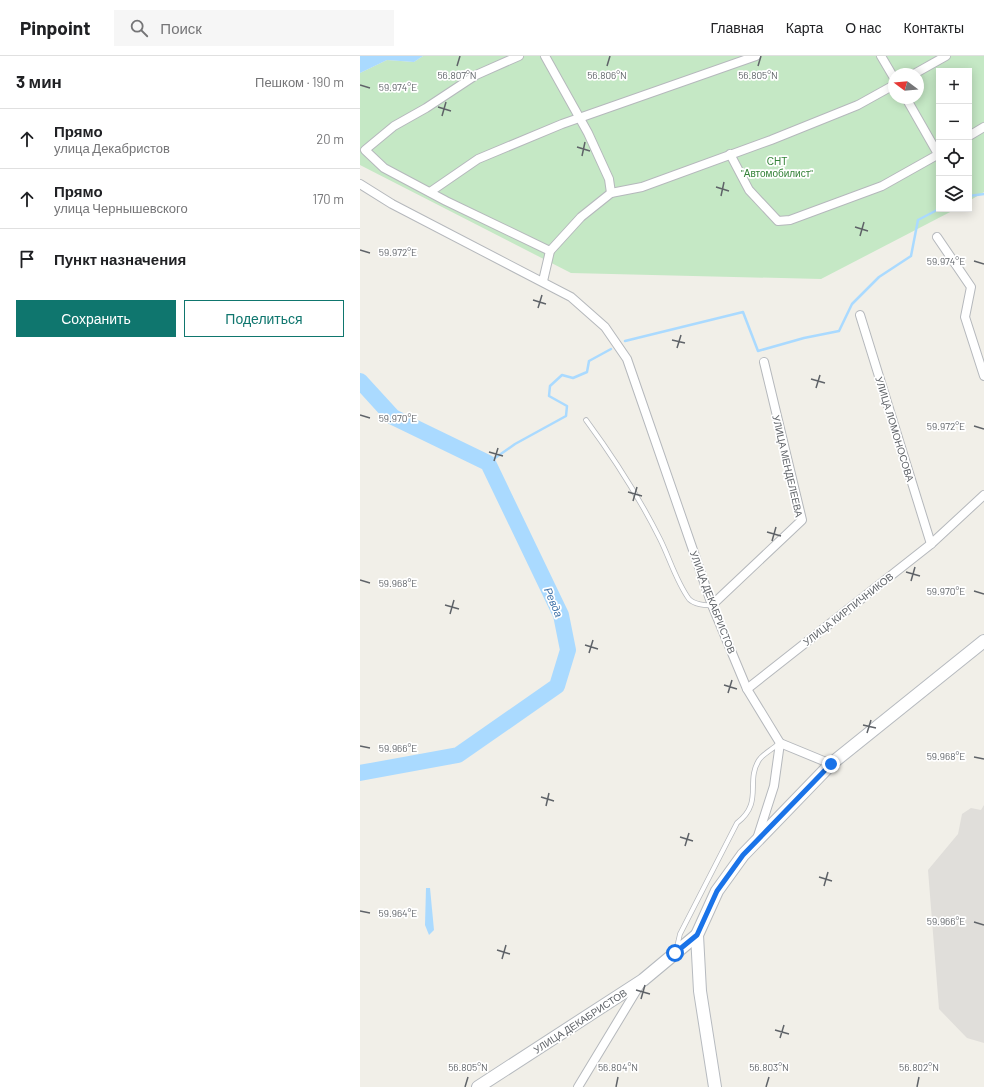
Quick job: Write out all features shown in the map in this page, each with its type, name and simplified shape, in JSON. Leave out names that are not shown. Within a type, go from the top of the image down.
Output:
[{"type":"main road","points":[[715,1087],[700,990],[697,935],[717,891],[743,855],[831,764],[984,641]]},
{"type":"main road","name":"УЛИЦА ДЕКАБРИСТОВ","points":[[478,1087],[643,980],[697,935]]},
{"type":"street","points":[[519,56],[476,75],[426,108],[394,126],[365,150],[384,168],[550,252]]},
{"type":"street","points":[[545,56],[588,133],[609,179],[612,193]]},
{"type":"street","points":[[430,192],[478,159],[562,124],[756,56]]},
{"type":"street","points":[[881,56],[888,68]]},
{"type":"street","points":[[924,68],[946,56]]},
{"type":"street","points":[[543,281],[550,252],[581,217],[612,193],[642,187],[730,154],[858,105],[888,88]]},
{"type":"street","points":[[910,104],[936,149]]},
{"type":"street","points":[[972,134],[984,127]]},
{"type":"street","points":[[730,154],[749,190],[778,221],[790,220],[882,186],[936,156]]},
{"type":"street","name":"УЛИЦА ДЕКАБРИСТОВ","points":[[360,184],[392,204],[543,281],[571,297],[605,327],[627,359],[712,605],[747,689],[780,742]]},
{"type":"street","points":[[937,237],[971,287],[965,318],[984,376]]},
{"type":"street","name":"УЛИЦА ЛОМОНОСОВА","points":[[860,315],[931,544]]},
{"type":"street","name":"УЛИЦА МЕНДЕЛЕЕВА","points":[[712,605],[802,520],[764,362]]},
{"type":"street","name":"УЛИЦА КИРПИЧНИКОВ","points":[[747,689],[931,544],[984,495]]},
{"type":"street","points":[[757,841],[774,786],[780,742],[831,764]]},
{"type":"street","points":[[578,1087],[643,980]]},
{"type":"lane","points":[[586,420],[614,458],[660,539],[675,574],[690,600],[705,606],[712,605]]},
{"type":"lane","points":[[675,953],[680,934],[736,824],[744,818],[753,803],[754,775],[759,760],[780,742]]},
{"type":"shaded area","points":[[984,805],[984,1043],[967,1038],[939,1009],[928,870],[958,834],[962,814],[971,808],[981,810]]},
{"type":"green space","name":"СНТ \"Автомобилист\"","points":[[423,56],[984,56],[984,192],[972,199],[972,68],[936,68],[936,212],[950,212],[821,279],[571,273],[360,165],[360,73],[387,60],[414,62]]},
{"type":"water","points":[[360,56],[423,56],[414,62],[387,60],[360,73]]},
{"type":"water","points":[[426,888],[430,888],[434,930],[429,935],[425,925]]},
{"type":"waterway","points":[[972,196],[984,194]]},
{"type":"waterway","points":[[625,341],[743,312],[758,351],[804,338],[839,331],[852,304],[879,277],[911,256],[918,220],[936,211]]},
{"type":"waterway","points":[[488,463],[515,444],[566,416],[567,406],[549,396],[550,386],[562,375],[573,378],[587,372],[589,361],[611,349]]},
{"type":"waterway","name":"Ревда","points":[[360,381],[393,417],[488,463],[561,615],[568,650],[557,686],[458,755],[360,773]]},
{"type":"route","points":[[675,953],[697,935],[717,891],[743,855],[831,764]]}]
